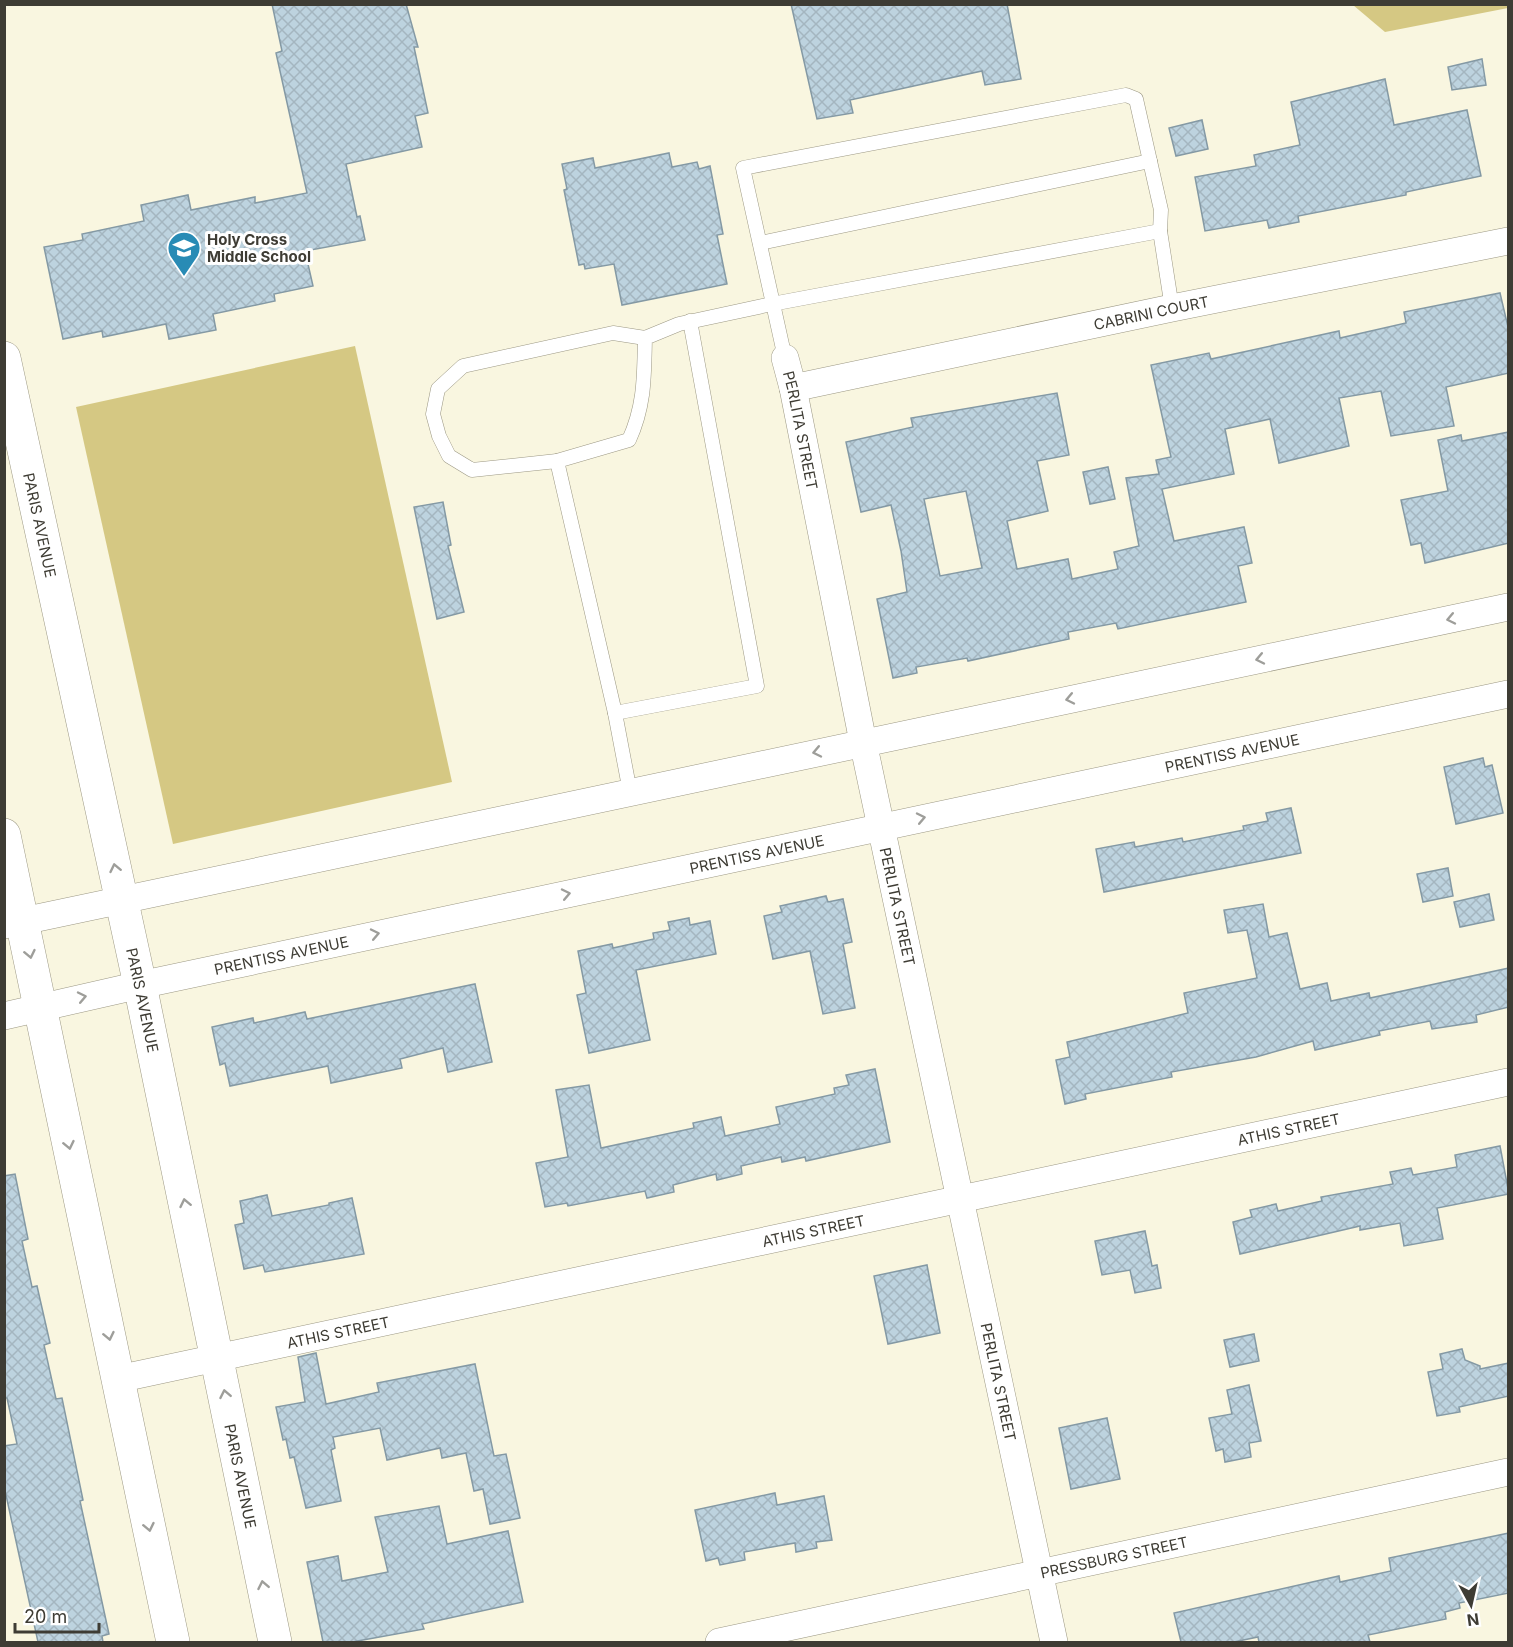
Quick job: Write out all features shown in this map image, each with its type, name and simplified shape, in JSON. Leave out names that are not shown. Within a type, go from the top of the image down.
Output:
[{"type":"street","name":"CABRINI COURT","points":[[793,388],[1172,308],[1509,241]]},
{"type":"street","name":"PARIS AVENUE","points":[[4,358],[140,985],[275,1642]]},
{"type":"street","name":"PERLITA STREET","points":[[785,358],[958,1198],[1054,1642]]},
{"type":"street","points":[[14,924],[863,742],[1509,607]]},
{"type":"street","name":"PRENTISS AVENUE","points":[[4,1016],[40,1006],[1509,694]]},
{"type":"street","points":[[4,835],[14,924],[40,1006],[173,1642]]},
{"type":"street","name":"ATHIS STREET","points":[[118,1378],[1509,1082]]},
{"type":"street","name":"PRESSBURG STREET","points":[[719,1642],[1509,1472]]},
{"type":"lane","name":"PERLITA STREET","points":[[785,358],[743,168],[1126,95],[1136,99],[1150,161]]},
{"type":"lane","points":[[760,243],[1150,161],[1161,210],[1160,231],[1172,308]]},
{"type":"lane","points":[[645,338],[642,408],[629,440],[556,460],[472,470],[449,456],[439,436],[433,414],[438,389],[463,366],[613,333],[645,338],[690,321],[1160,231]]},
{"type":"lane","points":[[615,713],[757,686],[690,321]]},
{"type":"lane","points":[[556,460],[615,713],[630,792]]},
{"type":"shaded area","points":[[1508,4],[1508,8],[1385,32],[1353,5]]},
{"type":"shaded area","points":[[355,346],[452,782],[173,844],[76,407]]},
{"type":"building","points":[[272,4],[406,4],[418,47],[414,47],[428,113],[415,116],[422,147],[346,164],[357,217],[360,216],[365,240],[305,251],[313,286],[274,294],[275,301],[213,314],[216,330],[169,339],[166,324],[103,337],[102,331],[63,339],[44,247],[83,240],[82,234],[144,221],[141,205],[188,195],[191,210],[255,197],[255,203],[307,193],[276,53],[282,51]]},
{"type":"building","points":[[791,4],[1007,4],[1021,79],[985,85],[982,71],[850,100],[853,113],[817,119]]},
{"type":"building","points":[[1482,59],[1486,85],[1452,90],[1448,67]]},
{"type":"building","points":[[1385,79],[1394,125],[1467,110],[1481,176],[1406,192],[1406,195],[1298,216],[1299,222],[1269,228],[1267,220],[1205,231],[1195,177],[1256,166],[1254,155],[1300,145],[1291,102]]},
{"type":"building","points":[[1202,120],[1208,149],[1176,156],[1169,128]]},
{"type":"building","points":[[669,153],[672,167],[697,162],[699,169],[710,166],[723,234],[717,235],[727,284],[622,305],[614,264],[585,269],[584,264],[579,265],[564,190],[567,189],[562,164],[593,158],[595,168]]},
{"type":"building","points":[[1500,293],[1509,331],[1509,373],[1446,387],[1454,426],[1391,436],[1381,391],[1339,398],[1349,446],[1279,463],[1270,419],[1225,429],[1234,474],[1162,489],[1174,541],[1244,527],[1252,563],[1238,566],[1246,602],[1118,629],[1116,623],[1068,632],[1069,639],[968,661],[967,658],[916,667],[917,673],[893,678],[877,599],[907,592],[901,551],[891,505],[861,512],[846,442],[913,427],[911,418],[1057,393],[1069,455],[1037,461],[1048,511],[1007,521],[1017,569],[1068,559],[1072,579],[1118,569],[1114,552],[1139,546],[1126,478],[1159,474],[1156,460],[1171,457],[1151,365],[1209,353],[1211,359],[1339,331],[1340,338],[1406,323],[1404,312]],"holes":[[[966,491],[982,568],[940,576],[924,499]]]},
{"type":"building","points":[[1509,432],[1509,543],[1425,563],[1421,543],[1411,545],[1401,500],[1448,491],[1438,440],[1461,435],[1462,441]]},
{"type":"building","points":[[1108,467],[1115,499],[1090,504],[1083,472]]},
{"type":"building","points":[[443,502],[451,545],[448,546],[464,612],[437,619],[414,507]]},
{"type":"building","points":[[1483,758],[1485,767],[1492,765],[1503,813],[1456,824],[1444,767]]},
{"type":"building","points":[[1291,808],[1301,853],[1104,892],[1096,849],[1134,842],[1135,847],[1182,838],[1183,842],[1244,830],[1243,826],[1268,821],[1266,813]]},
{"type":"building","points":[[1448,868],[1453,896],[1423,902],[1417,874]]},
{"type":"building","points":[[1489,894],[1494,920],[1460,927],[1454,902]]},
{"type":"building","points":[[826,896],[828,902],[843,899],[852,942],[843,944],[855,1008],[823,1014],[810,951],[773,959],[764,916],[782,912],[780,906]]},
{"type":"building","points":[[1263,904],[1269,937],[1287,933],[1300,989],[1327,983],[1331,1001],[1369,993],[1370,998],[1509,968],[1509,1007],[1476,1015],[1477,1022],[1432,1029],[1430,1021],[1379,1031],[1380,1035],[1315,1050],[1313,1041],[1256,1057],[1171,1072],[1172,1077],[1085,1094],[1086,1099],[1065,1104],[1056,1060],[1070,1057],[1067,1042],[1188,1013],[1184,993],[1257,978],[1247,930],[1228,933],[1224,910]]},
{"type":"building","points":[[689,918],[690,925],[710,921],[716,954],[636,970],[650,1040],[589,1053],[577,995],[586,993],[578,951],[612,944],[613,948],[654,939],[653,933],[670,930],[668,922]]},
{"type":"building","points":[[475,984],[492,1062],[448,1072],[443,1048],[400,1059],[402,1068],[331,1083],[328,1066],[230,1086],[225,1063],[220,1065],[212,1027],[253,1018],[254,1023],[305,1012],[307,1019]]},
{"type":"building","points":[[875,1069],[890,1142],[806,1161],[805,1157],[782,1162],[781,1157],[741,1166],[742,1174],[717,1180],[716,1174],[673,1185],[674,1192],[647,1198],[645,1191],[568,1206],[567,1203],[545,1207],[536,1163],[568,1157],[556,1090],[589,1085],[601,1148],[694,1128],[693,1123],[721,1117],[725,1136],[780,1124],[776,1107],[835,1094],[834,1088],[849,1085],[846,1075]]},
{"type":"building","points":[[1500,1146],[1509,1194],[1437,1208],[1443,1239],[1404,1246],[1400,1223],[1360,1230],[1360,1226],[1240,1254],[1233,1222],[1252,1217],[1250,1210],[1276,1204],[1278,1211],[1322,1201],[1321,1197],[1393,1184],[1390,1172],[1411,1168],[1413,1175],[1457,1167],[1455,1155]]},
{"type":"building","points":[[15,1174],[28,1239],[22,1241],[32,1287],[37,1286],[50,1343],[44,1345],[56,1399],[62,1398],[83,1500],[80,1501],[109,1634],[102,1636],[103,1642],[38,1642],[4,1486],[4,1446],[17,1444],[7,1398],[4,1398],[4,1176]]},
{"type":"building","points":[[267,1195],[272,1216],[352,1198],[364,1254],[265,1272],[263,1265],[244,1269],[235,1225],[244,1223],[240,1201]]},
{"type":"building","points":[[1145,1231],[1152,1266],[1157,1265],[1161,1288],[1135,1293],[1130,1270],[1102,1275],[1095,1241]]},
{"type":"building","points":[[927,1265],[940,1333],[888,1344],[874,1276]]},
{"type":"building","points":[[1254,1334],[1259,1361],[1230,1367],[1224,1340]]},
{"type":"building","points":[[1462,1349],[1465,1360],[1480,1366],[1480,1369],[1509,1363],[1509,1396],[1459,1407],[1460,1412],[1437,1416],[1428,1372],[1443,1369],[1440,1354]]},
{"type":"building","points":[[316,1353],[326,1404],[379,1392],[377,1383],[475,1364],[494,1456],[506,1454],[520,1518],[490,1524],[483,1489],[474,1491],[466,1453],[442,1458],[440,1448],[387,1460],[380,1428],[333,1437],[335,1448],[331,1450],[341,1501],[306,1508],[294,1457],[290,1458],[286,1439],[283,1440],[276,1407],[305,1402],[298,1357]]},
{"type":"building","points":[[1249,1385],[1261,1441],[1249,1443],[1251,1457],[1225,1462],[1223,1449],[1216,1451],[1209,1418],[1232,1414],[1227,1390]]},
{"type":"building","points":[[1107,1418],[1120,1479],[1071,1489],[1059,1428]]},
{"type":"building","points":[[775,1493],[777,1505],[824,1496],[832,1540],[816,1542],[817,1548],[796,1552],[795,1543],[744,1552],[745,1560],[720,1565],[718,1558],[706,1561],[695,1510]]},
{"type":"building","points":[[439,1506],[447,1544],[508,1531],[523,1602],[422,1624],[424,1629],[352,1642],[323,1642],[307,1562],[338,1556],[342,1581],[388,1572],[375,1517]]},
{"type":"building","points":[[1509,1533],[1509,1593],[1459,1603],[1460,1608],[1445,1612],[1446,1619],[1368,1635],[1370,1642],[1259,1642],[1258,1637],[1234,1642],[1181,1642],[1174,1613],[1339,1576],[1340,1582],[1391,1571],[1389,1558]]},
{"type":"place","name":"Holy Cross Middle School","points":[[184,277]]}]
